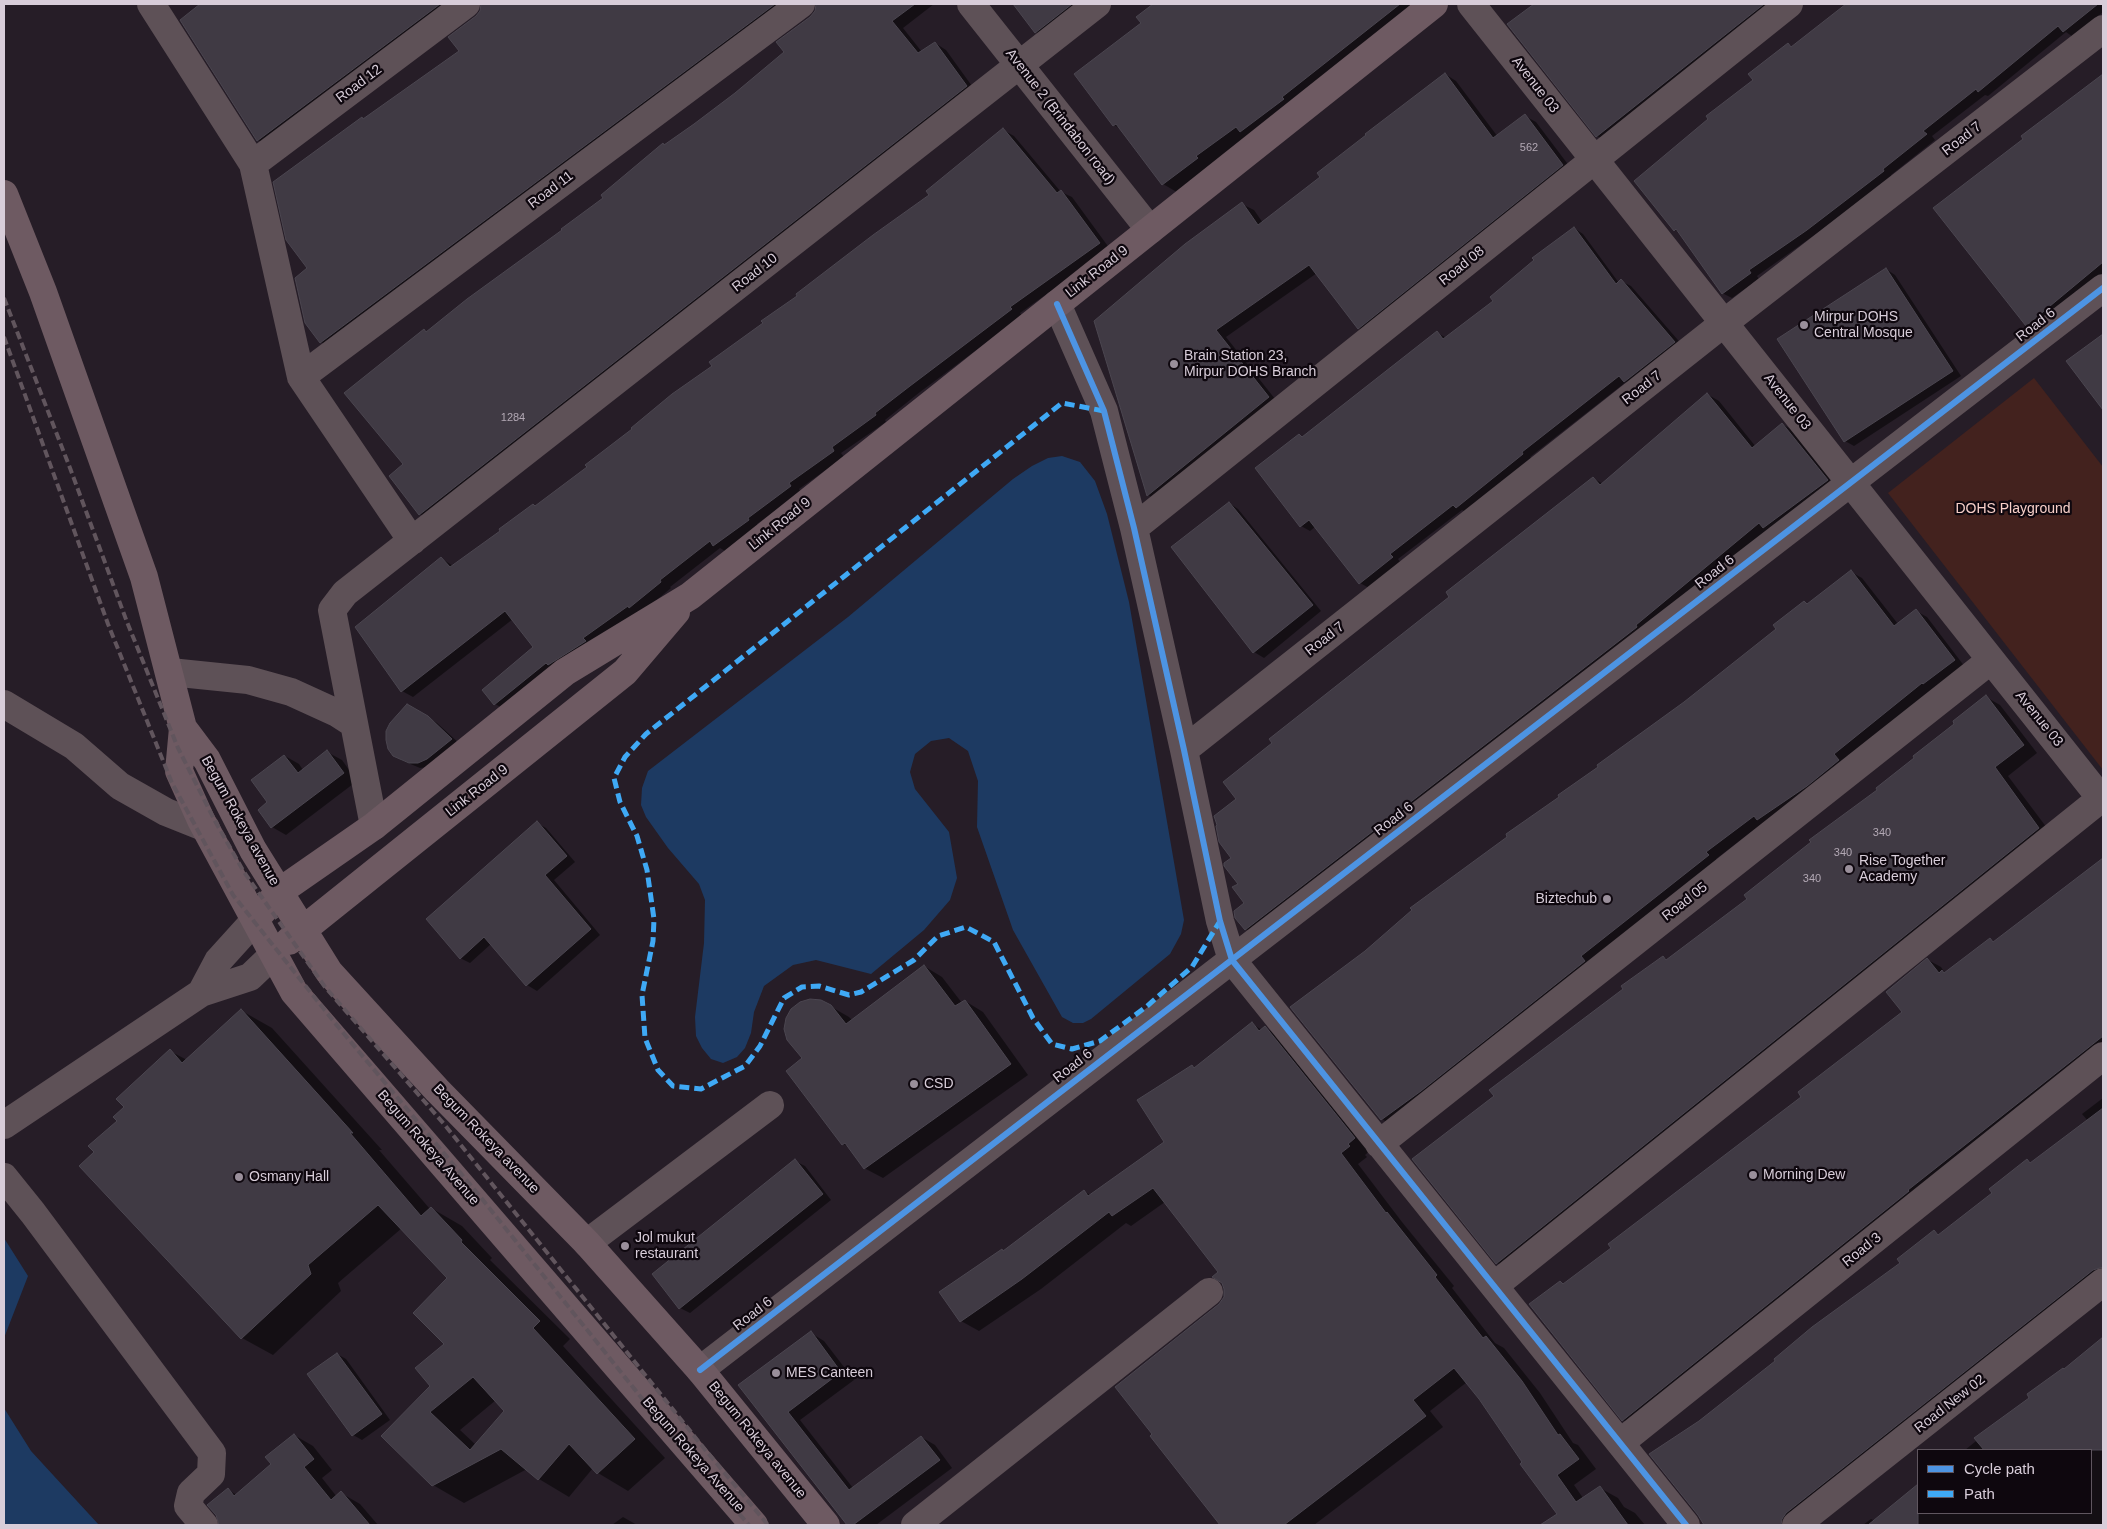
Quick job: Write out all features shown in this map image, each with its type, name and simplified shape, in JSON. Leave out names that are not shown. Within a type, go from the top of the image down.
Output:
[{"type":"main road","name":"Link Road 9","points":[[256,919],[279,892],[374,826],[565,672],[607,644],[690,596],[1434,4]]},
{"type":"main road","points":[[4,194],[43,292],[140,568],[184,728]]},
{"type":"main road","name":"Link Road 9","points":[[274,954],[302,928],[625,672],[690,596]]},
{"type":"main road","name":"Begum Rokeya avenue","points":[[184,728],[207,760],[253,850],[329,972],[438,1090],[587,1243],[700,1370],[826,1525]]},
{"type":"main road","name":"Begum Rokeya Avenue","points":[[184,728],[179,771],[206,828],[294,992],[754,1525]]},
{"type":"street","name":"Road 12","points":[[253,164],[466,4]]},
{"type":"street","name":"Road 11","points":[[300,377],[801,4]]},
{"type":"street","name":"Avenue 2 (Brindabon road)","points":[[971,4],[1150,230]]},
{"type":"street","name":"Road 10","points":[[374,826],[332,610],[345,593],[1097,4]]},
{"type":"street","name":"Avenue 03","points":[[1470,4],[2103,799]]},
{"type":"street","name":"Road 08","points":[[1134,528],[1789,4]]},
{"type":"street","points":[[153,5],[253,164],[300,377],[412,541]]},
{"type":"street","name":"Road 7","points":[[1184,750],[1724,323],[2103,29]]},
{"type":"street","name":"Road 6","points":[[700,1370],[2103,288]]},
{"type":"street","points":[[1057,304],[1104,411],[1134,528],[1220,921],[1232,960],[1686,1525]]},
{"type":"street","name":"Road 05","points":[[1380,1144],[1991,660]]},
{"type":"street","points":[[170,672],[248,680],[291,692],[336,712],[354,724]]},
{"type":"street","points":[[4,704],[74,746],[120,786],[166,812],[206,828]]},
{"type":"street","points":[[1494,1286],[2103,799]]},
{"type":"street","points":[[201,993],[218,961],[256,919]]},
{"type":"street","points":[[4,1125],[201,993],[250,977],[274,954]]},
{"type":"street","name":"Road 3","points":[[1620,1443],[2103,1056]]},
{"type":"street","points":[[587,1243],[770,1105]]},
{"type":"street","points":[[4,1177],[33,1213],[212,1454],[211,1474],[191,1493],[188,1506],[204,1525]]},
{"type":"street","name":"Road New 02","points":[[1796,1525],[2103,1282]]},
{"type":"street","points":[[916,1525],[1209,1292]]},
{"type":"green space","name":"DOHS Playground","points":[[2034,378],[2103,467],[2103,770],[1888,493]]},
{"type":"water","points":[[1062,456],[1080,462],[1095,481],[1107,514],[1129,602],[1184,920],[1181,934],[1170,954],[1091,1019],[1083,1023],[1073,1023],[1062,1017],[1013,930],[977,827],[978,781],[968,751],[949,738],[931,741],[915,754],[910,772],[915,789],[949,832],[957,878],[950,900],[924,930],[871,974],[816,960],[793,965],[764,986],[754,1012],[751,1033],[745,1048],[737,1057],[723,1063],[711,1059],[702,1048],[696,1036],[695,1017],[704,943],[705,900],[699,884],[668,848],[646,817],[641,805],[642,788],[648,771],[848,617],[1013,479],[1048,458]]},
{"type":"water","points":[[4,1238],[28,1276],[4,1338]]},
{"type":"water","points":[[4,1408],[31,1451],[99,1525],[4,1525]]},
{"type":"building","points":[[200,4],[440,4],[257,141],[180,20]]},
{"type":"building","points":[[481,4],[775,4],[320,343],[305,323],[295,278],[307,268],[286,240],[273,182],[362,117],[363,119],[459,51],[448,37],[476,16],[480,11]]},
{"type":"building","points":[[816,4],[915,4],[892,21],[918,53],[935,42],[967,86],[419,515],[389,476],[403,464],[344,393],[424,329],[426,332],[467,299],[603,198],[601,195],[663,143],[664,145],[735,93],[784,52],[776,42],[810,17],[815,11]]},
{"type":"building","points":[[1013,4],[1072,4],[1035,33]]},
{"type":"building","points":[[1153,4],[1400,4],[1282,97],[1284,99],[1240,132],[1236,127],[1196,156],[1198,158],[1162,185],[1116,124],[1113,126],[1074,74],[1141,23],[1136,17]]},
{"type":"building","points":[[1534,4],[1764,4],[1596,137],[1507,24]]},
{"type":"building","points":[[1846,4],[2098,4],[2063,32],[2058,26],[1978,92],[1976,89],[1923,131],[1927,134],[1883,169],[1884,171],[1807,230],[1749,270],[1751,273],[1722,294],[1676,229],[1674,231],[1634,181],[1708,119],[1706,116],[1753,80],[1748,74],[1788,43],[1791,47]]},
{"type":"building","points":[[1445,73],[1493,138],[1525,114],[1563,165],[1358,329],[1309,265],[1216,330],[1269,397],[1147,496],[1094,321],[1185,244],[1242,202],[1258,225],[1320,177],[1317,173]]},
{"type":"building","points":[[2103,74],[2103,262],[2026,326],[1933,208],[2023,139],[2021,136]]},
{"type":"building","points":[[1003,128],[1057,193],[1061,190],[1100,243],[1010,307],[1012,309],[875,413],[876,415],[832,447],[834,451],[789,483],[791,486],[748,518],[749,520],[713,546],[710,541],[660,580],[661,582],[629,608],[628,606],[583,638],[586,641],[548,665],[546,663],[494,705],[482,690],[533,647],[505,611],[401,692],[355,627],[441,557],[450,567],[500,531],[499,529],[533,504],[535,506],[587,467],[585,465],[632,429],[672,394],[712,366],[709,362],[763,323],[761,321],[797,296],[796,294],[873,235],[929,195],[926,191]]},
{"type":"building","points":[[1574,227],[1616,284],[1621,279],[1675,342],[1624,382],[1619,376],[1522,452],[1523,454],[1456,508],[1453,505],[1390,554],[1393,557],[1359,584],[1309,520],[1300,527],[1255,468],[1299,434],[1302,437],[1437,331],[1443,339],[1493,301],[1490,297],[1534,260],[1532,258]]},
{"type":"building","points":[[1886,268],[1953,371],[1844,442],[1777,339]]},
{"type":"building","points":[[2103,334],[2103,410],[2066,361]]},
{"type":"building","points":[[1707,393],[1752,448],[1782,423],[1828,480],[1763,528],[1759,523],[1636,625],[1637,627],[1245,930],[1235,918],[1234,911],[1244,903],[1232,887],[1238,884],[1224,866],[1224,863],[1231,858],[1219,842],[1214,816],[1236,799],[1223,782],[1272,743],[1269,739],[1449,597],[1446,592],[1593,477],[1600,485]]},
{"type":"building","points":[[1229,502],[1313,605],[1253,653],[1171,547]]},
{"type":"building","points":[[1851,570],[1894,626],[1916,609],[1955,660],[1922,683],[1834,754],[1839,760],[1807,786],[1757,820],[1754,816],[1706,852],[1709,855],[1581,956],[1585,961],[1421,1091],[1381,1120],[1290,1007],[1365,951],[1412,910],[1410,908],[1507,837],[1506,834],[1559,797],[1558,795],[1598,767],[1597,765],[1684,702],[1776,629],[1773,625],[1804,601],[1807,604]]},
{"type":"building","points":[[1986,695],[2024,745],[1995,767],[2039,828],[1496,1264],[1412,1159],[1494,1096],[1489,1090],[1623,989],[1621,986],[1663,956],[1666,960],[1747,899],[1744,895],[1811,842],[1809,840],[1877,790],[1876,788],[1914,758],[1913,756],[1954,724],[1953,721]]},
{"type":"building","points":[[407,704],[428,716],[452,739],[427,759],[418,763],[409,763],[393,756],[388,749],[386,740],[386,731],[390,723]]},
{"type":"building","points":[[327,750],[344,773],[271,828],[258,810],[267,802],[251,780],[284,755],[298,773]]},
{"type":"building","points":[[537,821],[567,856],[545,875],[591,929],[526,986],[484,937],[460,959],[426,919]]},
{"type":"building","points":[[2103,858],[2103,1036],[1908,1190],[1622,1421],[1529,1304],[1560,1281],[1563,1284],[1611,1248],[1608,1244],[1801,1097],[1798,1092],[1902,1012],[1886,992],[1927,958],[1939,973],[1942,970],[1944,973],[1990,938],[1993,942]]},
{"type":"building","points":[[924,965],[955,1006],[965,1000],[1011,1064],[864,1169],[845,1143],[842,1145],[786,1071],[802,1058],[787,1040],[784,1029],[786,1018],[791,1009],[800,1002],[810,999],[821,1000],[831,1005],[846,1024]]},
{"type":"building","name":"Osmany Hall","points":[[241,1009],[353,1133],[350,1133],[421,1216],[431,1207],[462,1240],[461,1242],[540,1321],[533,1328],[635,1439],[597,1474],[569,1444],[538,1480],[501,1449],[432,1486],[381,1436],[430,1386],[415,1368],[444,1344],[413,1313],[447,1278],[378,1205],[308,1265],[311,1274],[241,1339],[79,1166],[94,1152],[88,1146],[117,1121],[113,1117],[124,1107],[116,1099],[170,1049],[182,1063]],"holes":[[[473,1377],[504,1411],[470,1450],[430,1412]]]},
{"type":"building","points":[[1252,1022],[1259,1031],[1265,1026],[1355,1138],[1348,1144],[1350,1146],[1341,1153],[1386,1213],[1437,1275],[1435,1277],[1483,1338],[1486,1336],[1522,1381],[1558,1435],[1560,1434],[1579,1459],[1557,1475],[1576,1502],[1600,1486],[1628,1525],[1540,1525],[1557,1514],[1520,1464],[1522,1462],[1479,1399],[1454,1368],[1413,1400],[1426,1416],[1284,1525],[1220,1525],[1150,1436],[1152,1434],[1115,1387],[1219,1304],[1224,1297],[1222,1283],[1212,1277],[1218,1272],[1153,1188],[1112,1216],[1109,1212],[1022,1279],[960,1322],[939,1292],[1002,1249],[1003,1251],[1084,1190],[1088,1196],[1164,1142],[1137,1100],[1192,1065],[1194,1068]]},
{"type":"building","points":[[2103,1108],[2103,1267],[2093,1270],[1786,1513],[1781,1525],[1704,1525],[1649,1454],[1699,1421],[1775,1361],[1774,1359],[1812,1327],[1900,1263],[1897,1259],[1934,1230],[1938,1235],[1992,1193],[1989,1189],[2027,1159],[2030,1163]]},
{"type":"building","points":[[795,1159],[823,1194],[679,1309],[652,1274]]},
{"type":"building","points":[[811,1331],[841,1372],[788,1412],[849,1490],[921,1436],[940,1460],[853,1525],[847,1525],[738,1385]]},
{"type":"building","points":[[2103,1337],[2103,1450],[1983,1449],[1974,1438],[2029,1398],[2027,1394],[2064,1369]]},
{"type":"building","points":[[337,1353],[382,1414],[352,1436],[307,1374]]},
{"type":"building","points":[[294,1434],[314,1459],[304,1467],[331,1500],[341,1491],[370,1525],[219,1525],[216,1515],[207,1505],[228,1488],[234,1496],[271,1464],[265,1457]]},
{"type":"building","points":[[1917,1485],[1918,1525],[1868,1525]]},
{"type":"railway","points":[[4,298],[127,622],[178,748],[215,821],[244,872],[325,987],[444,1124],[703,1447],[768,1525]]},
{"type":"railway","points":[[4,337],[108,624],[172,783],[233,895],[335,1023],[478,1194],[689,1457],[749,1525]]},
{"type":"marked path","points":[[1104,411],[1062,403],[646,734],[625,757],[614,778],[620,802],[637,836],[647,870],[654,919],[653,941],[642,995],[645,1038],[658,1070],[673,1086],[701,1089],[745,1066],[760,1046],[784,998],[802,987],[819,986],[849,995],[861,992],[914,960],[938,936],[966,927],[994,942],[1033,1018],[1052,1044],[1072,1049],[1100,1041],[1146,1007],[1192,967],[1220,921]]},
{"type":"cycle path","points":[[700,1370],[2103,288]]},
{"type":"cycle path","points":[[1057,304],[1104,411],[1134,528],[1220,921],[1232,960],[1686,1525]]},
{"type":"place","name":"Mirpur DOHS Central Mosque","points":[[1804,325]]},
{"type":"place","name":"Brain Station 23, Mirpur DOHS Branch","points":[[1174,364]]},
{"type":"place","name":"Rise Together Academy","points":[[1849,869]]},
{"type":"place","name":"Biztechub","points":[[1607,899]]},
{"type":"place","name":"CSD","points":[[914,1084]]},
{"type":"place","name":"Morning Dew","points":[[1753,1175]]},
{"type":"place","name":"Osmany Hall","points":[[239,1177]]},
{"type":"place","name":"Jol mukut restaurant","points":[[625,1246]]},
{"type":"place","name":"MES Canteen","points":[[776,1373]]}]
